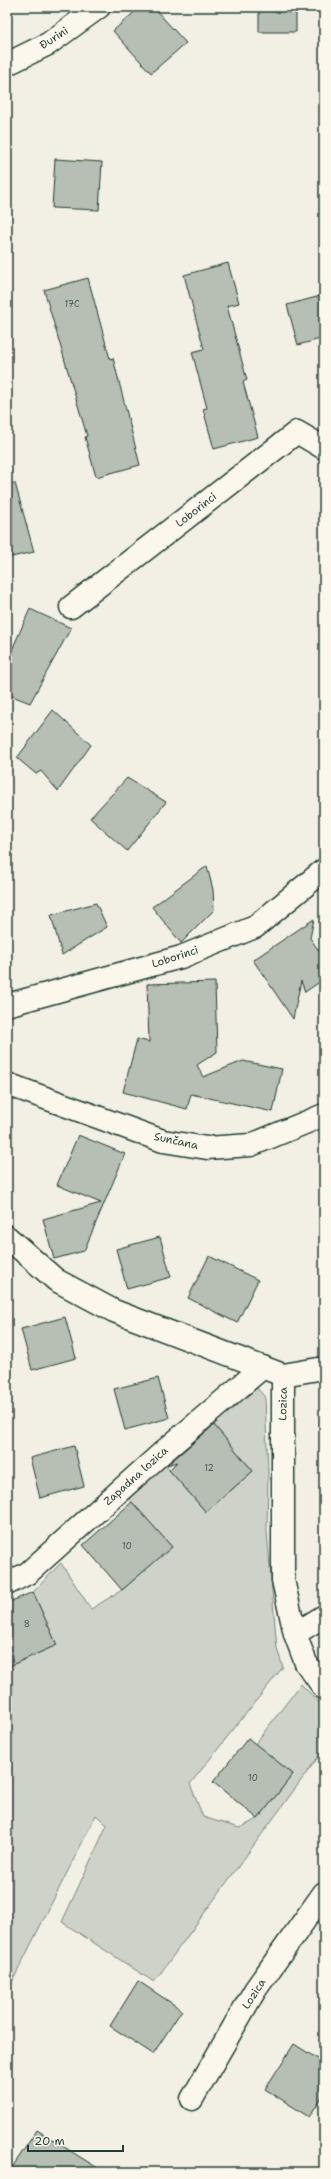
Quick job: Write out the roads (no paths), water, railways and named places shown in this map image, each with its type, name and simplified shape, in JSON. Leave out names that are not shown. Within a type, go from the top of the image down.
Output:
[{"type":"street","name":"Đurini","points":[[7,64],[48,44],[98,7]]},
{"type":"street","name":"Loborinci","points":[[71,607],[297,432],[324,448]]},
{"type":"street","name":"Loborinci","points":[[7,1005],[181,957],[255,927],[324,870]]},
{"type":"street","name":"Sunčana","points":[[7,1084],[163,1141],[207,1148],[251,1145],[324,1115]]},
{"type":"street","name":"Lozica","points":[[7,1237],[56,1280],[114,1311],[283,1375],[283,1580],[295,1634],[306,1664],[324,1688]]},
{"type":"street","name":"Zapadna lozica","points":[[7,1584],[28,1573],[162,1452],[263,1367]]},
{"type":"street","points":[[283,1375],[324,1368]]},
{"type":"street","points":[[295,1634],[324,1616]]},
{"type":"street","name":"Lozica","points":[[192,2099],[255,1990],[324,1894]]}]
